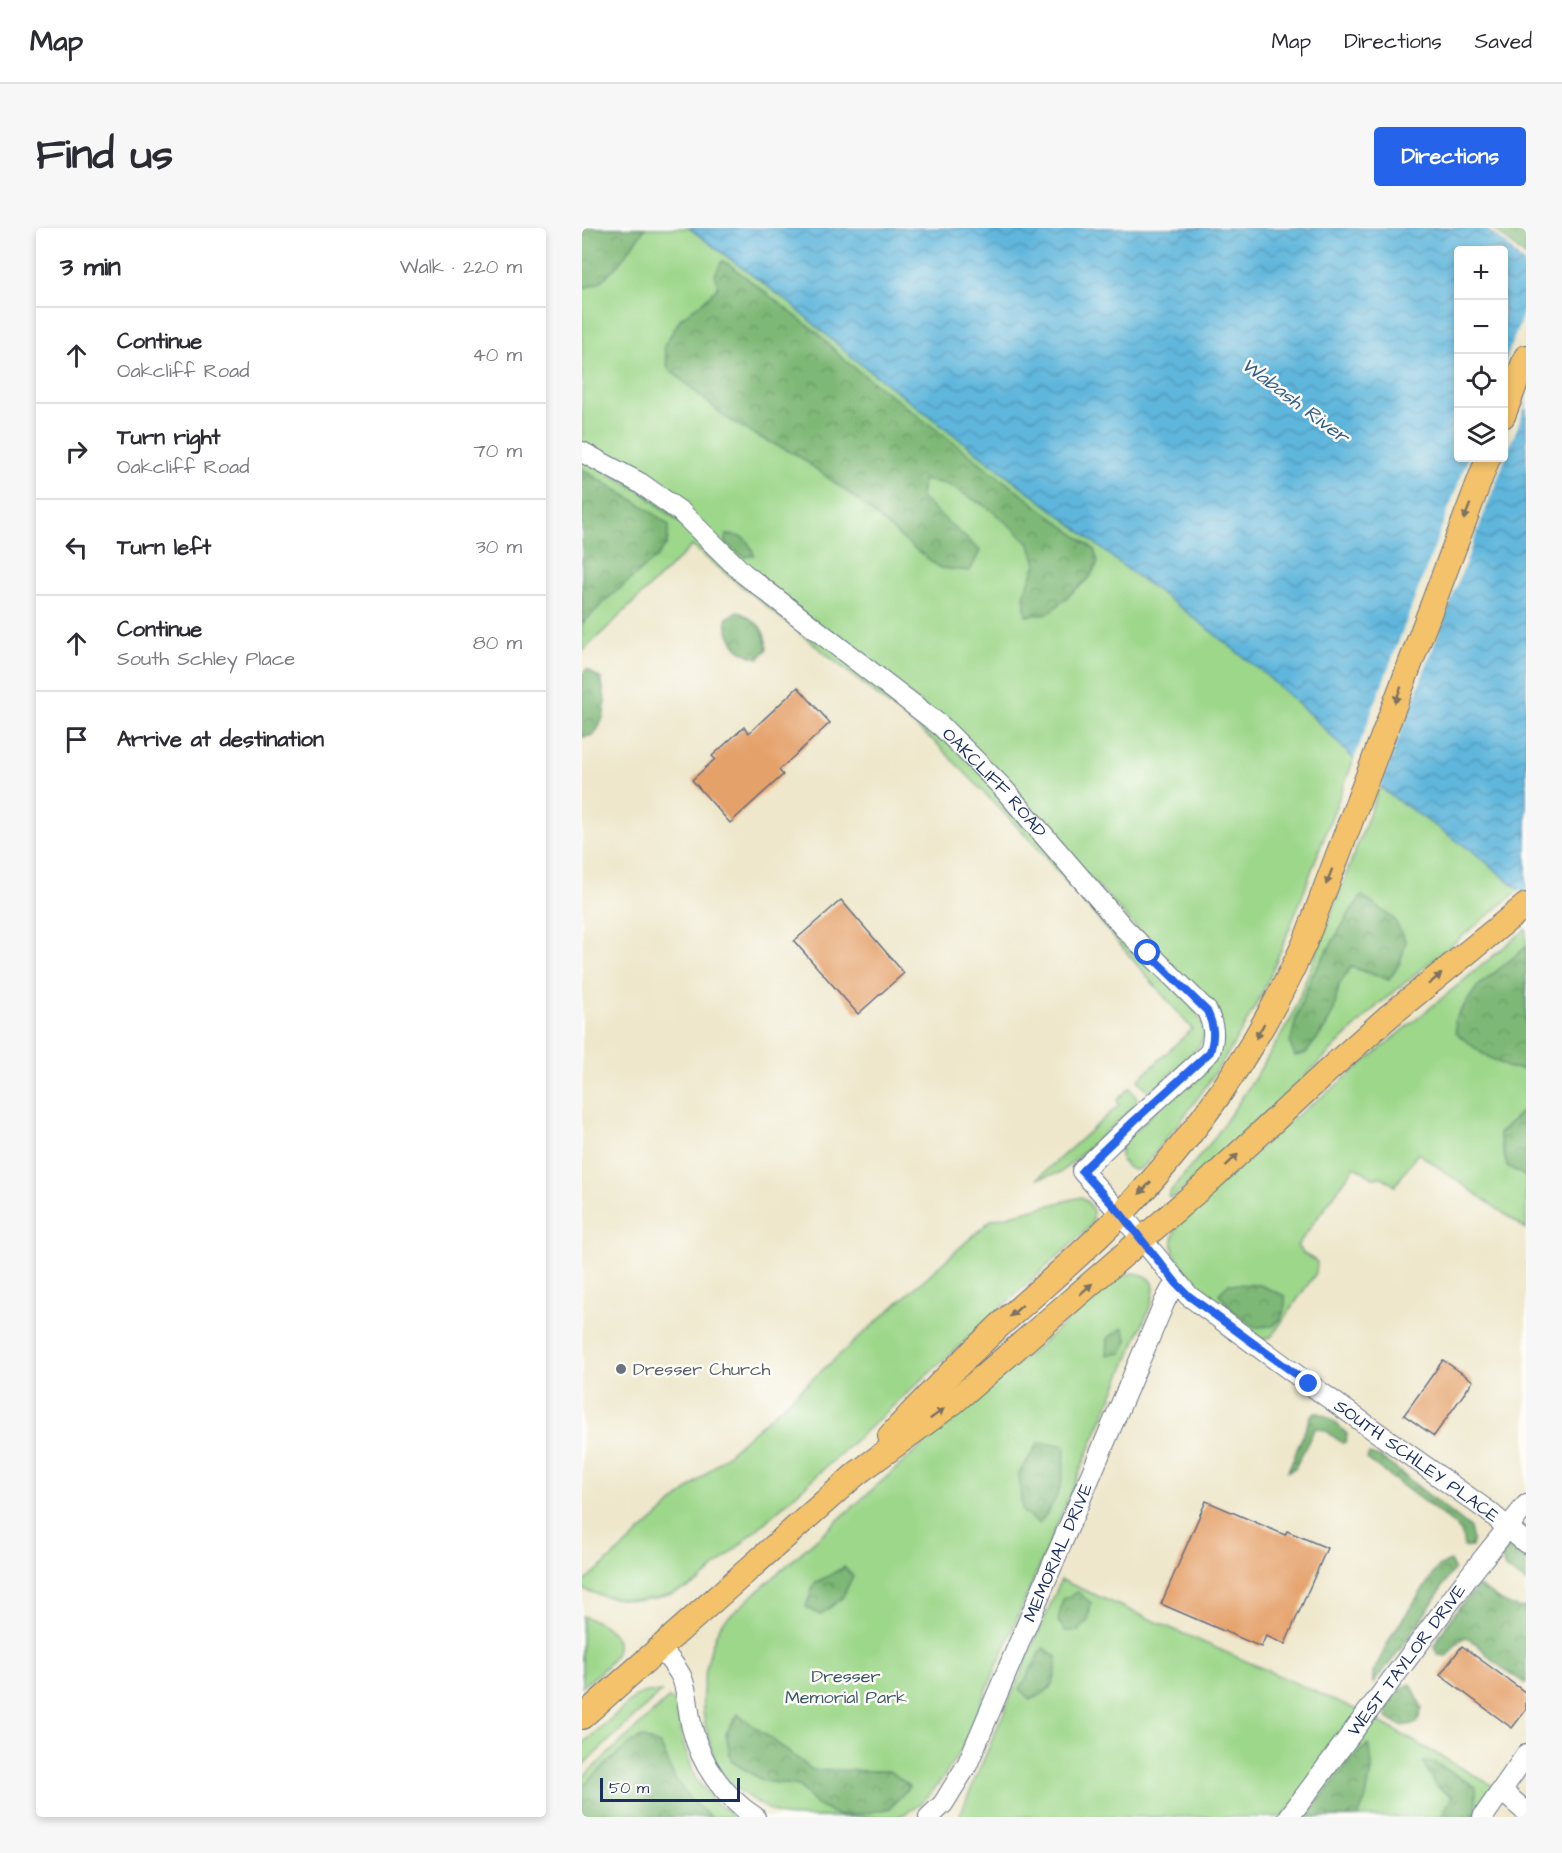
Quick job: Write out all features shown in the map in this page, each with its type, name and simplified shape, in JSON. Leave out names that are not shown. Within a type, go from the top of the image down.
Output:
[{"type":"main road","points":[[1506,408],[1526,357]]},
{"type":"main road","points":[[856,1474],[938,1384],[1121,1214],[1182,1145],[1235,1073],[1275,1005],[1305,942],[1486,462]]},
{"type":"main road","points":[[582,1717],[856,1474],[954,1402],[1142,1240],[1389,1016],[1526,905]]},
{"type":"street","name":"OAKCLIFF ROAD","points":[[582,452],[640,483],[681,512],[743,573],[941,726],[1002,787],[1124,928],[1207,1011],[1213,1023],[1214,1038],[1210,1052],[1082,1171]]},
{"type":"street","name":"SOUTH SCHLEY PLACE","points":[[1082,1171],[1189,1296],[1488,1511],[1526,1543]]},
{"type":"street","name":"MEMORIAL DRIVE","points":[[929,1817],[943,1804],[967,1765],[1165,1301],[1177,1284]]},
{"type":"street","name":"WEST TAYLOR DRIVE","points":[[1289,1817],[1526,1505]]},
{"type":"street","points":[[660,1648],[682,1679],[693,1728],[701,1752],[714,1777],[729,1797],[755,1817]]},
{"type":"street","points":[[1484,1817],[1526,1755]]},
{"type":"street","points":[[1502,1791],[1526,1812]]},
{"type":"green space","points":[[582,228],[689,228],[791,304],[853,358],[1266,675],[1316,720],[1354,759],[1284,942],[1259,998],[1232,1047],[1209,1081],[1151,1159],[1139,1169],[1129,1168],[1121,1157],[1125,1141],[1221,1045],[1221,1027],[1214,1013],[948,724],[582,447]]},
{"type":"green space","points":[[582,228],[645,228],[619,264],[600,282],[582,289]]},
{"type":"green space","points":[[1493,228],[1526,228],[1526,257]]},
{"type":"green space","points":[[722,261],[819,334],[843,359],[1094,549],[1098,562],[1090,577],[1049,613],[1026,616],[1024,595],[1036,564],[1030,545],[987,507],[946,484],[923,480],[921,498],[980,551],[970,571],[940,568],[858,500],[797,455],[757,436],[725,417],[668,368],[664,346],[681,318],[703,302],[718,287],[715,275]]},
{"type":"green space","points":[[582,458],[640,491],[934,729],[988,778],[1195,1009],[1203,1025],[1204,1033],[1200,1045],[1156,1088],[1149,1091],[1138,1080],[1192,1029],[1035,845],[936,743],[692,546],[582,652]]},
{"type":"green space","points":[[582,469],[645,507],[669,525],[667,544],[657,557],[605,601],[582,624]]},
{"type":"green space","points":[[726,535],[744,539],[754,555],[744,557],[733,550],[726,543]]},
{"type":"green space","points":[[738,611],[755,622],[762,630],[767,649],[759,658],[745,653],[731,639],[726,619]]},
{"type":"green space","points":[[587,669],[601,679],[605,708],[602,721],[594,735],[582,737],[582,674]]},
{"type":"green space","points":[[1380,786],[1475,853],[1519,890],[1379,1004],[1296,1085],[1174,1197],[1170,1198],[1168,1196],[1173,1188],[1213,1140],[1253,1081],[1291,1019]]},
{"type":"green space","points":[[1362,896],[1394,919],[1406,942],[1400,963],[1389,980],[1351,967],[1339,985],[1334,1010],[1325,1028],[1306,1053],[1295,1056],[1290,1044],[1297,1015],[1312,976]]},
{"type":"green space","points":[[1526,929],[1526,1229],[1418,1153],[1395,1186],[1382,1177],[1373,1178],[1355,1166],[1297,1246],[1317,1262],[1316,1273],[1271,1337],[1262,1340],[1229,1317],[1195,1284],[1176,1257],[1173,1249],[1174,1233],[1182,1219],[1287,1123],[1333,1088]]},
{"type":"green space","points":[[1526,947],[1526,1069],[1509,1068],[1483,1054],[1456,1033],[1455,1019],[1477,987]]},
{"type":"green space","points":[[1130,1088],[1137,1099],[1137,1104],[1060,1173],[1038,1178],[1119,1105],[1117,1100]]},
{"type":"green space","points":[[1526,1107],[1526,1177],[1507,1166],[1499,1134]]},
{"type":"green space","points":[[1081,1197],[1089,1204],[1093,1212],[1093,1220],[1088,1229],[699,1582],[670,1595],[641,1600],[612,1598],[582,1589],[582,1584],[991,1220]]},
{"type":"green space","name":"Dresser Memorial Park","points":[[1132,1273],[1148,1277],[1152,1282],[1154,1293],[1150,1307],[961,1750],[934,1789],[918,1806],[897,1817],[807,1817],[783,1816],[758,1803],[732,1785],[718,1766],[709,1742],[703,1710],[703,1689],[707,1664],[718,1630],[723,1622],[908,1458],[1116,1279]]},
{"type":"green space","points":[[1228,1284],[1260,1285],[1285,1296],[1281,1316],[1273,1326],[1255,1327],[1232,1310],[1219,1294]]},
{"type":"green space","points":[[1123,1328],[1128,1341],[1122,1353],[1107,1355],[1108,1338]]},
{"type":"green space","points":[[1315,1412],[1329,1418],[1340,1427],[1347,1434],[1346,1442],[1342,1443],[1325,1430],[1315,1428],[1295,1468],[1288,1471],[1311,1416]]},
{"type":"green space","points":[[1038,1443],[1065,1445],[1064,1469],[1060,1487],[1053,1504],[1039,1524],[1022,1511],[1019,1474]]},
{"type":"green space","points":[[1369,1454],[1382,1458],[1470,1528],[1472,1547],[1464,1547],[1462,1534],[1455,1525],[1367,1459]]},
{"type":"green space","points":[[1508,1547],[1519,1550],[1526,1556],[1526,1582],[1505,1568],[1500,1554]]},
{"type":"green space","points":[[1450,1561],[1454,1569],[1406,1642],[1373,1683],[1373,1673],[1392,1635],[1438,1567]]},
{"type":"green space","points":[[844,1567],[853,1576],[842,1598],[820,1615],[806,1607],[814,1584]]},
{"type":"green space","points":[[1061,1580],[1362,1712],[1283,1817],[959,1817]]},
{"type":"green space","points":[[1479,1586],[1508,1604],[1526,1607],[1526,1684],[1494,1662],[1477,1644],[1465,1637],[1447,1656],[1438,1655],[1434,1646],[1460,1606]]},
{"type":"green space","points":[[1078,1592],[1091,1603],[1088,1620],[1079,1631],[1065,1631],[1058,1621],[1063,1599]]},
{"type":"green space","points":[[582,1616],[610,1630],[617,1642],[617,1650],[603,1670],[582,1687]]},
{"type":"green space","points":[[1043,1648],[1057,1657],[1056,1673],[1049,1689],[1030,1700],[1020,1689]]},
{"type":"green space","points":[[1411,1684],[1422,1708],[1417,1723],[1398,1724],[1386,1717],[1389,1700],[1400,1689]]},
{"type":"green space","points":[[645,1692],[661,1692],[582,1766],[582,1744],[638,1695]]},
{"type":"green space","points":[[669,1698],[676,1703],[683,1742],[696,1780],[717,1804],[737,1817],[582,1817],[582,1778]]},
{"type":"green space","points":[[738,1714],[813,1770],[889,1771],[910,1786],[890,1808],[839,1816],[816,1805],[799,1786],[763,1781],[731,1761],[726,1733]]},
{"type":"green space","points":[[1369,1716],[1497,1788],[1477,1817],[1295,1817]]},
{"type":"green space","points":[[642,1737],[661,1746],[675,1779],[691,1801],[711,1817],[582,1817],[582,1786],[629,1744]]},
{"type":"green space","points":[[1368,1744],[1372,1765],[1366,1798],[1358,1817],[1306,1817],[1352,1759]]},
{"type":"green space","points":[[1423,1762],[1434,1762],[1476,1787],[1476,1811],[1472,1817],[1441,1817],[1452,1796],[1436,1786]]},
{"type":"water","name":"Wabash River","points":[[689,228],[1484,228],[1505,244],[1507,246],[1454,246],[1454,462],[1508,462],[1508,247],[1526,267],[1526,895],[1475,853],[1387,793],[1316,720],[1266,675],[853,358],[791,304]]},
{"type":"pier","points":[[1526,306],[1526,404],[1508,451],[1508,408],[1508,354]]},
{"type":"pier","points":[[1466,462],[1504,462],[1379,789],[1353,762]]},
{"type":"building","points":[[798,687],[830,723],[779,770],[783,775],[730,823],[692,780],[715,759],[712,756],[744,727],[749,733]]},
{"type":"building","points":[[841,900],[904,973],[858,1014],[794,941]]},
{"type":"building","points":[[1443,1360],[1473,1381],[1434,1436],[1404,1415]]},
{"type":"building","points":[[1206,1501],[1285,1535],[1287,1531],[1327,1548],[1285,1644],[1266,1636],[1261,1647],[1161,1604]]},
{"type":"building","points":[[1462,1646],[1526,1693],[1526,1710],[1512,1728],[1440,1675]]},
{"type":"place","name":"Dresser Church","points":[[621,1369]]},
{"type":"route","points":[[1148,953],[1207,1011],[1213,1023],[1214,1038],[1210,1052],[1082,1171],[1189,1296],[1309,1384]]}]
